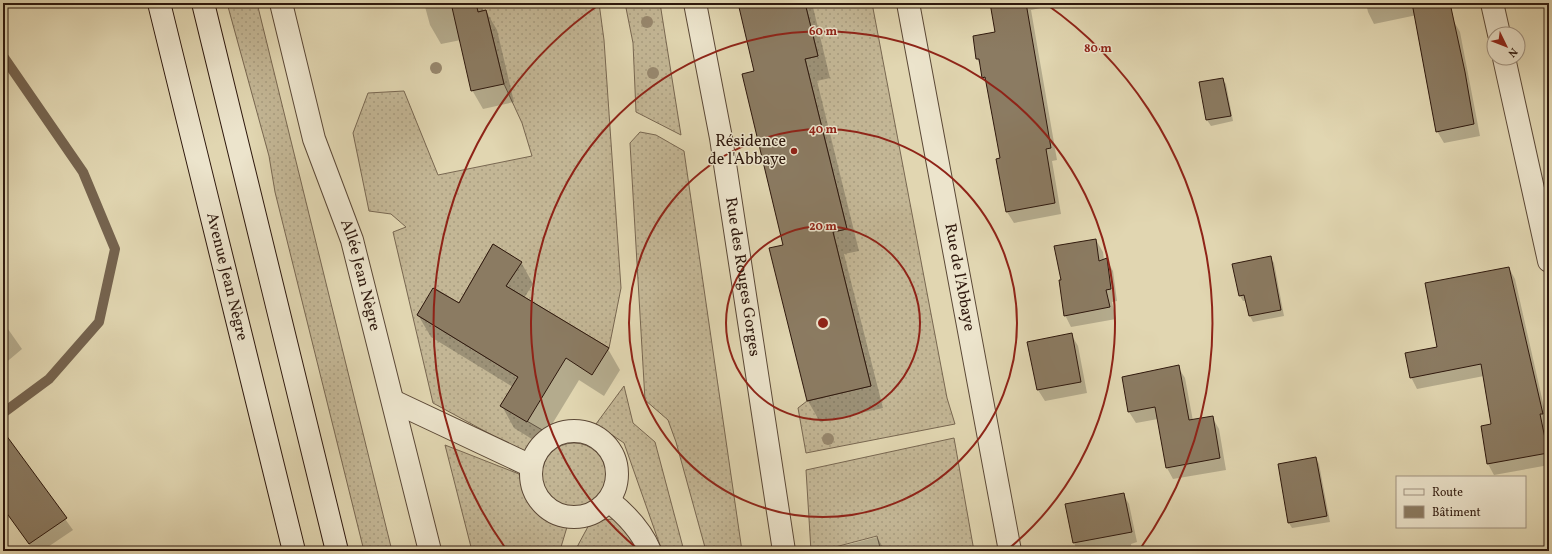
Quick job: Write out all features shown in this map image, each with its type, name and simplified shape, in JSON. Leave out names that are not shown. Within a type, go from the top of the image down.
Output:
[{"type":"street","name":"Avenue Jean Nègre","points":[[159,3],[294,551]]},
{"type":"street","points":[[203,3],[337,551]]},
{"type":"street","name":"Allée Jean Nègre","points":[[281,3],[314,139],[352,240],[430,551]]},
{"type":"street","name":"Rue des Rouges Gorges","points":[[695,3],[721,138],[784,551]]},
{"type":"street","name":"Rue de l'Abbaye","points":[[908,3],[1010,551]]},
{"type":"street","points":[[1492,3],[1497,26]]},
{"type":"street","points":[[1506,66],[1549,261]]},
{"type":"street","points":[[393,401],[531,466]]},
{"type":"street","points":[[574,431],[587,433],[600,439],[610,449],[616,461],[618,475],[615,489],[609,501],[599,510],[586,516],[572,518],[558,515],[545,507],[536,496],[531,481],[531,466],[536,452],[546,441],[566,432],[574,431]]},
{"type":"street","points":[[609,501],[625,514],[643,536],[650,551]]},
{"type":"shaded area","points":[[227,3],[257,3],[392,551],[364,551],[275,192],[269,156]]},
{"type":"shaded area","points":[[476,3],[599,3],[604,40],[621,288],[609,348],[506,286],[521,262],[493,244],[459,303],[434,288],[417,315],[518,377],[501,406],[544,431],[523,452],[433,403],[393,232],[406,227],[391,214],[369,211],[353,133],[368,93],[404,91],[438,175],[532,156],[522,123],[504,84],[486,10],[478,12]]},
{"type":"shaded area","points":[[625,3],[660,3],[681,135],[636,112],[633,43]]},
{"type":"shaded area","points":[[805,3],[872,3],[947,398],[955,424],[806,453],[798,408],[807,401],[871,386],[833,232],[847,229],[805,59],[818,56]]},
{"type":"shaded area","points":[[640,132],[656,135],[684,151],[742,551],[706,551],[676,442],[668,420],[645,400],[630,143]]},
{"type":"shaded area","points":[[624,386],[633,423],[655,442],[684,551],[662,551],[624,443],[596,424]]},
{"type":"shaded area","points":[[954,438],[974,551],[881,551],[877,536],[820,551],[811,551],[806,470]]},
{"type":"shaded area","points":[[574,443],[586,445],[597,452],[604,463],[606,475],[604,487],[597,498],[586,505],[574,507],[562,505],[551,498],[544,487],[542,475],[544,463],[551,452],[562,445]]},
{"type":"shaded area","points":[[445,445],[519,474],[522,485],[534,509],[548,520],[567,527],[561,547],[555,551],[472,551]]},
{"type":"shaded area","points":[[613,519],[630,529],[637,551],[572,551],[577,547],[591,521]]},
{"type":"building","points":[[451,3],[476,3],[478,12],[486,10],[504,84],[471,91]]},
{"type":"building","name":"Résidence de l'Abbaye","points":[[738,3],[805,3],[818,56],[805,59],[847,229],[833,232],[871,386],[807,401],[769,248],[783,245],[742,74],[754,71]]},
{"type":"building","points":[[990,3],[1026,3],[1051,148],[1046,149],[1055,203],[1006,212],[996,159],[1000,158],[985,77],[982,78],[979,59],[976,59],[973,36],[995,32]]},
{"type":"building","points":[[1412,3],[1450,3],[1465,72],[1474,124],[1436,132]]},
{"type":"building","points":[[1223,78],[1231,116],[1206,120],[1199,82]]},
{"type":"building","points":[[1096,239],[1099,261],[1107,258],[1111,289],[1106,290],[1110,307],[1064,316],[1059,280],[1061,280],[1054,246]]},
{"type":"building","points":[[493,244],[522,262],[506,286],[609,348],[592,375],[566,358],[527,422],[500,406],[518,377],[417,315],[433,288],[459,303]]},
{"type":"building","points":[[1271,256],[1281,310],[1249,316],[1244,295],[1239,296],[1232,264]]},
{"type":"building","points":[[1509,267],[1543,414],[1540,414],[1548,453],[1487,464],[1481,426],[1491,424],[1481,364],[1410,378],[1405,353],[1437,347],[1425,283]]},
{"type":"building","points":[[1072,333],[1081,382],[1037,390],[1027,342]]},
{"type":"building","points":[[1179,365],[1189,420],[1213,416],[1220,458],[1166,468],[1155,407],[1128,412],[1122,377]]},
{"type":"building","points":[[3,431],[67,518],[29,544],[3,508]]},
{"type":"building","points":[[1316,457],[1327,516],[1288,523],[1278,464]]},
{"type":"building","points":[[1124,493],[1132,532],[1073,543],[1065,504]]},
{"type":"waterway","points":[[3,56],[83,172],[115,249],[99,322],[49,379],[3,413]]},
{"type":"place","name":"Résidence de l'Abbaye","points":[[794,151]]}]
